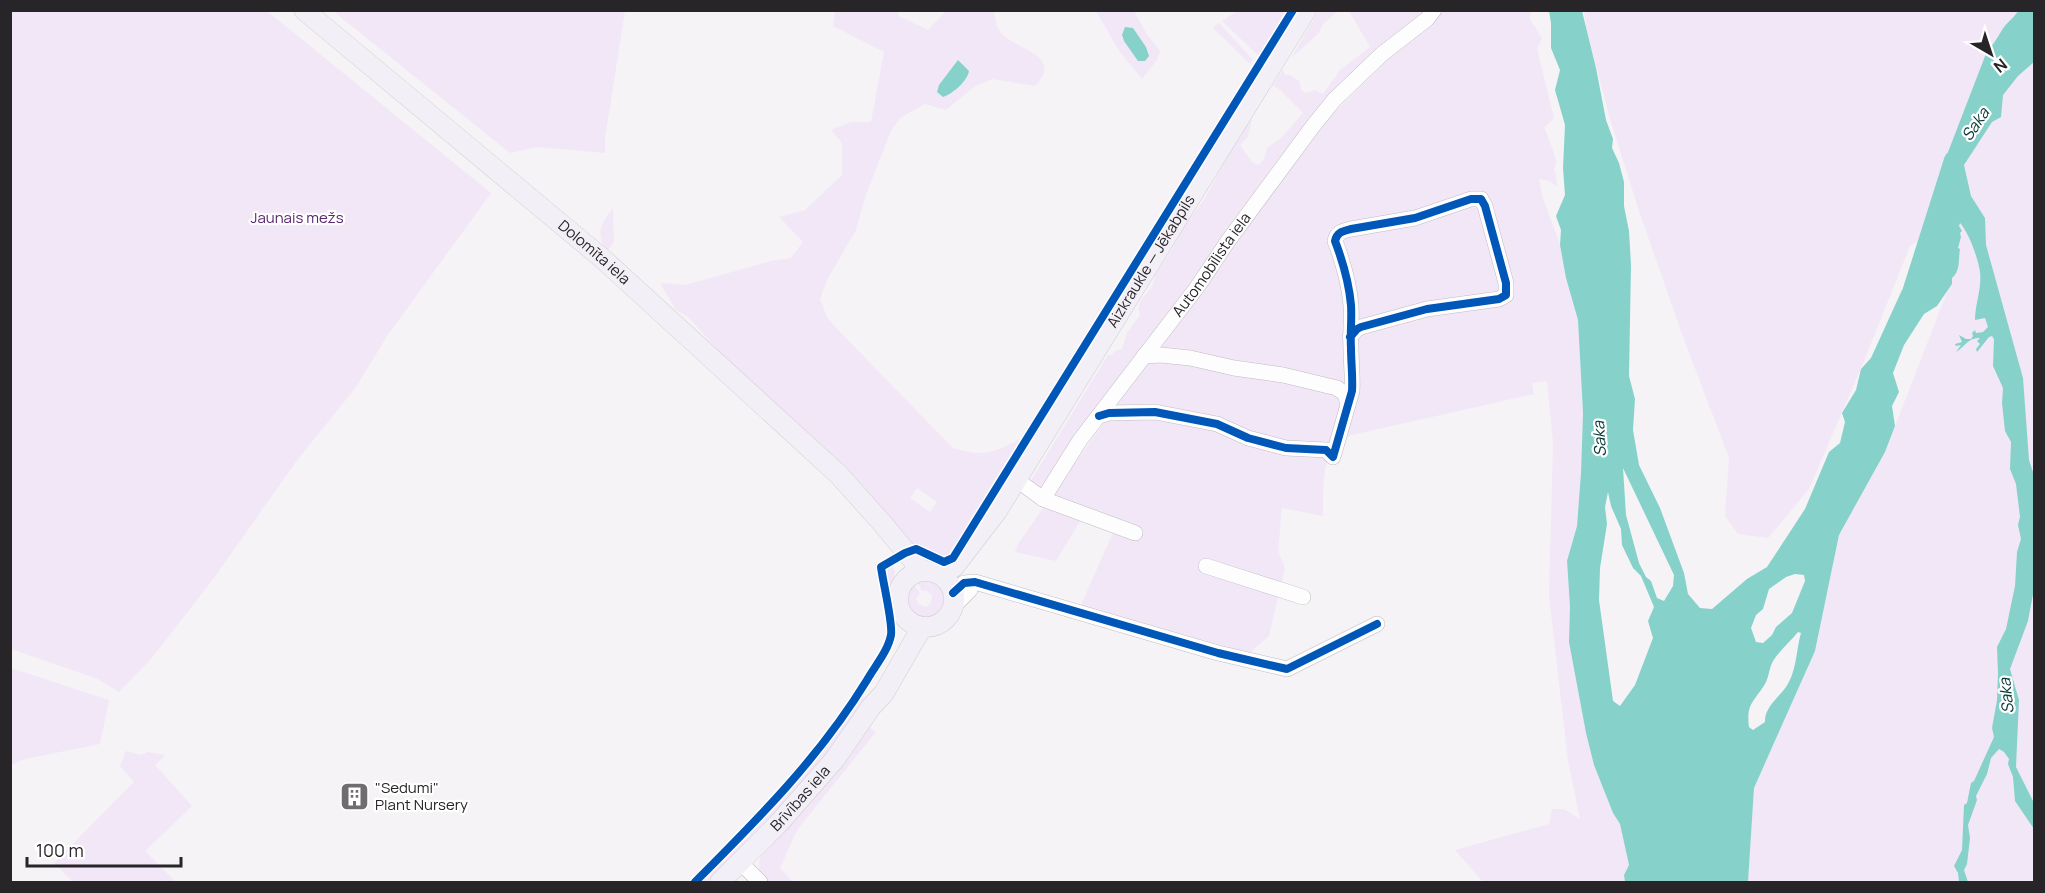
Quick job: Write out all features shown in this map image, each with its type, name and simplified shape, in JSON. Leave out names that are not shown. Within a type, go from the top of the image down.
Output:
[{"type":"main road","name":"Dolomīta iela","points":[[304,10],[603,259],[838,475],[943,586]]},
{"type":"main road","name":"Aizkraukle — Jēkabpils","points":[[943,586],[962,578],[989,532],[997,511],[1306,10]]},
{"type":"main road","name":"Dolomīta iela","points":[[869,510],[901,573],[902,584]]},
{"type":"main road","points":[[907,578],[943,586],[944,620],[938,625],[922,627],[907,621],[902,614],[898,599],[902,584],[907,578]]},
{"type":"main road","name":"Brīvības iela","points":[[872,707],[895,656],[903,625],[902,614]]},
{"type":"main road","name":"Brīvības iela","points":[[720,882],[805,795],[835,759],[889,685],[922,627]]},
{"type":"street","name":"Automobīlista iela","points":[[1043,499],[1080,440],[1198,286],[1278,172],[1334,100],[1382,54],[1427,19],[1434,10]]},
{"type":"street","points":[[1099,416],[1109,413],[1155,412],[1217,424],[1248,438],[1286,448],[1326,450],[1333,457],[1353,380],[1350,337],[1351,304],[1345,269],[1335,241],[1338,234],[1351,229],[1415,218],[1471,199],[1481,199],[1485,206],[1506,283],[1506,295],[1427,309],[1361,327],[1350,337]]},
{"type":"street","points":[[1144,356],[1190,358],[1234,368],[1283,375],[1337,388],[1345,394],[1348,404]]},
{"type":"street","points":[[1017,480],[1043,499],[1135,533]]},
{"type":"street","points":[[1206,566],[1303,597]]},
{"type":"street","points":[[943,586],[973,588],[984,586],[1218,653],[1287,669],[1377,624]]},
{"type":"street","points":[[741,863],[760,882]]},
{"type":"green space","name":"Jaunais mežs","points":[[11,10],[267,11],[491,193],[387,336],[356,387],[295,463],[214,578],[151,659],[119,692],[98,679],[11,649]]},
{"type":"green space","points":[[1319,10],[1337,12],[1323,24],[1318,34],[1291,58]]},
{"type":"green space","points":[[333,11],[625,11],[605,138],[605,153],[536,147],[510,153]]},
{"type":"green space","points":[[835,11],[898,11],[899,16],[928,30],[946,11],[994,11],[1001,33],[1041,60],[1044,67],[1043,75],[1035,86],[992,79],[974,87],[946,110],[925,104],[900,118],[891,131],[865,197],[856,230],[827,280],[820,299],[827,317],[838,330],[953,448],[974,453],[990,452],[1024,437],[954,553],[947,559],[919,547],[909,547],[687,316],[676,310],[660,283],[685,285],[771,261],[791,258],[803,242],[779,217],[805,210],[842,175],[842,143],[831,130],[851,122],[871,122],[884,52],[833,26]],"holes":[[[917,488],[937,502],[930,512],[910,498]]]},
{"type":"green space","points":[[1096,11],[1134,11],[1146,33],[1160,51],[1157,60],[1142,79],[1120,52]]},
{"type":"green space","points":[[1237,11],[1297,11],[1265,58],[1262,59],[1222,21]]},
{"type":"green space","points":[[1349,11],[1431,11],[1332,100],[1043,493],[1030,482],[1108,355],[1122,349],[1127,333],[1140,315],[1140,302],[1152,286],[1182,226],[1205,198],[1237,139],[1252,119],[1248,137],[1240,145],[1253,163],[1259,165],[1264,159],[1267,148],[1282,137],[1303,113],[1278,88],[1272,86],[1283,69],[1285,75],[1290,75],[1300,82],[1301,90],[1306,93],[1315,90],[1323,94],[1340,70],[1370,47]]},
{"type":"green space","points":[[1438,11],[1531,11],[1530,19],[1542,38],[1537,49],[1554,118],[1544,128],[1556,159],[1554,171],[1557,187],[1550,181],[1539,179],[1542,195],[1560,245],[1566,278],[1578,320],[1583,413],[1577,526],[1567,562],[1570,607],[1569,642],[1594,765],[1613,813],[1620,824],[1629,865],[1624,875],[1625,882],[1483,882],[1455,850],[1549,824],[1552,809],[1564,809],[1580,819],[1568,761],[1549,596],[1553,443],[1547,381],[1532,383],[1534,394],[1352,435],[1334,443],[1325,470],[1323,516],[1282,508],[1278,551],[1285,568],[1269,636],[1249,653],[1081,605],[1114,530],[1082,518],[1056,561],[1015,552],[1018,544],[1050,498],[1310,136]]},
{"type":"green space","points":[[1584,11],[2034,11],[2034,882],[1748,882],[1754,788],[1815,651],[1839,535],[1885,452],[1949,287],[1959,218],[1910,246],[1809,489],[1768,538],[1738,534],[1725,516],[1729,458],[1639,211],[1610,119],[1587,32]]},
{"type":"green space","points":[[1219,23],[1253,60],[1250,64],[1213,28]]},
{"type":"green space","points":[[613,208],[614,242],[609,249],[606,249],[600,232]]},
{"type":"green space","points":[[893,565],[895,574],[889,598],[897,634],[887,660],[872,684],[869,682],[884,658],[893,635],[883,573]]},
{"type":"green space","points":[[923,580],[938,585],[945,599],[941,609],[928,617],[913,613],[906,599],[909,588],[913,584],[920,593],[916,599],[918,604],[926,607],[931,603],[932,595],[927,591],[922,591],[917,582]]},
{"type":"green space","points":[[11,668],[109,700],[100,744],[25,759],[11,765]]},
{"type":"green space","points":[[861,696],[864,698],[853,722],[815,771],[710,882],[700,882],[765,816],[806,770]]},
{"type":"green space","points":[[868,726],[876,732],[797,830],[780,868],[793,882],[769,882],[759,869],[762,853]]},
{"type":"green space","points":[[126,751],[141,755],[148,752],[165,755],[155,765],[192,806],[145,851],[176,882],[73,882],[54,863],[134,782],[120,766]]},
{"type":"water","points":[[1549,11],[1582,11],[1606,120],[1613,139],[1612,148],[1624,182],[1624,206],[1629,231],[1631,265],[1629,376],[1635,399],[1633,430],[1639,465],[1660,508],[1684,573],[1688,594],[1700,608],[1712,609],[1747,579],[1767,567],[1805,509],[1829,452],[1840,443],[1845,422],[1842,413],[1856,390],[1861,369],[1871,358],[1902,290],[1912,286],[1924,273],[1935,213],[1944,201],[1946,192],[1945,160],[1987,51],[2018,11],[2034,11],[2034,62],[2018,76],[2003,95],[2001,117],[1992,122],[1964,165],[1971,196],[1985,218],[1986,245],[2023,378],[2029,460],[2034,475],[2034,589],[2028,621],[2010,669],[2019,700],[2016,767],[2034,803],[2034,829],[2015,801],[2009,759],[1999,749],[1991,758],[1987,774],[1976,796],[1977,800],[1968,825],[1970,838],[1967,864],[1964,870],[1968,882],[1959,882],[1954,866],[1962,850],[1964,805],[1967,803],[1971,783],[1994,737],[1992,728],[1997,700],[1997,647],[2006,629],[2015,586],[2017,552],[2021,539],[2016,484],[2010,469],[2011,442],[2005,431],[2003,388],[1993,366],[1994,339],[1992,336],[1989,337],[1977,352],[1976,349],[1980,344],[1977,341],[1980,338],[1972,339],[1956,352],[1961,345],[1956,346],[1955,344],[1962,342],[1959,335],[1971,339],[1975,330],[1976,333],[1983,332],[1988,327],[1985,318],[1975,320],[1980,272],[1973,246],[1960,223],[1962,231],[1958,248],[1960,249],[1957,272],[1937,306],[1924,314],[1904,345],[1893,373],[1899,392],[1892,406],[1895,426],[1885,452],[1839,535],[1815,651],[1754,788],[1748,882],[1625,882],[1624,875],[1629,865],[1620,824],[1613,813],[1594,765],[1569,642],[1570,607],[1567,561],[1577,526],[1583,413],[1578,320],[1566,278],[1560,245],[1561,230],[1556,216],[1565,195],[1563,168],[1565,125],[1555,90],[1560,70],[1551,48]],"holes":[[[1623,468],[1674,575],[1673,586],[1664,601],[1657,598],[1651,581],[1646,577],[1639,563],[1626,515]],[[1608,492],[1611,506],[1621,529],[1622,545],[1633,568],[1641,576],[1654,607],[1648,621],[1653,638],[1635,685],[1620,706],[1613,701],[1599,600],[1600,568],[1607,524],[1605,507]],[[1795,574],[1804,575],[1805,581],[1792,613],[1763,643],[1756,642],[1751,628],[1756,615],[1763,609],[1769,589],[1786,577]],[[1798,632],[1801,633],[1790,681],[1769,707],[1765,722],[1753,730],[1749,727],[1750,708],[1765,684],[1773,661]]]},
{"type":"water","points":[[1125,27],[1133,28],[1146,47],[1149,56],[1145,61],[1138,61],[1124,41],[1122,35]]},
{"type":"water","points":[[958,60],[969,71],[968,75],[959,87],[943,97],[937,92],[939,85]]},
{"type":"waterway","name":"Saka","points":[[1907,305],[1953,160]]},
{"type":"cycle path","points":[[695,882],[765,811],[809,761],[849,708],[881,658],[891,635],[881,567],[916,549],[944,562],[953,558],[1293,10]]},
{"type":"cycle path","points":[[1099,416],[1109,413],[1155,412],[1217,424],[1248,438],[1286,448],[1326,450],[1333,457],[1352,391],[1351,343],[1351,337],[1351,332],[1351,305],[1349,289],[1335,241],[1337,236],[1348,230],[1415,218],[1471,199],[1481,199],[1485,206],[1506,283],[1506,295],[1499,299],[1427,309],[1361,327],[1357,329],[1350,337]]},
{"type":"cycle path","points":[[953,593],[964,583],[975,582],[1218,653],[1287,669],[1377,624]]},
{"type":"place","name":"\"Sedumi\" Plant Nursery","points":[[354,797]]}]
